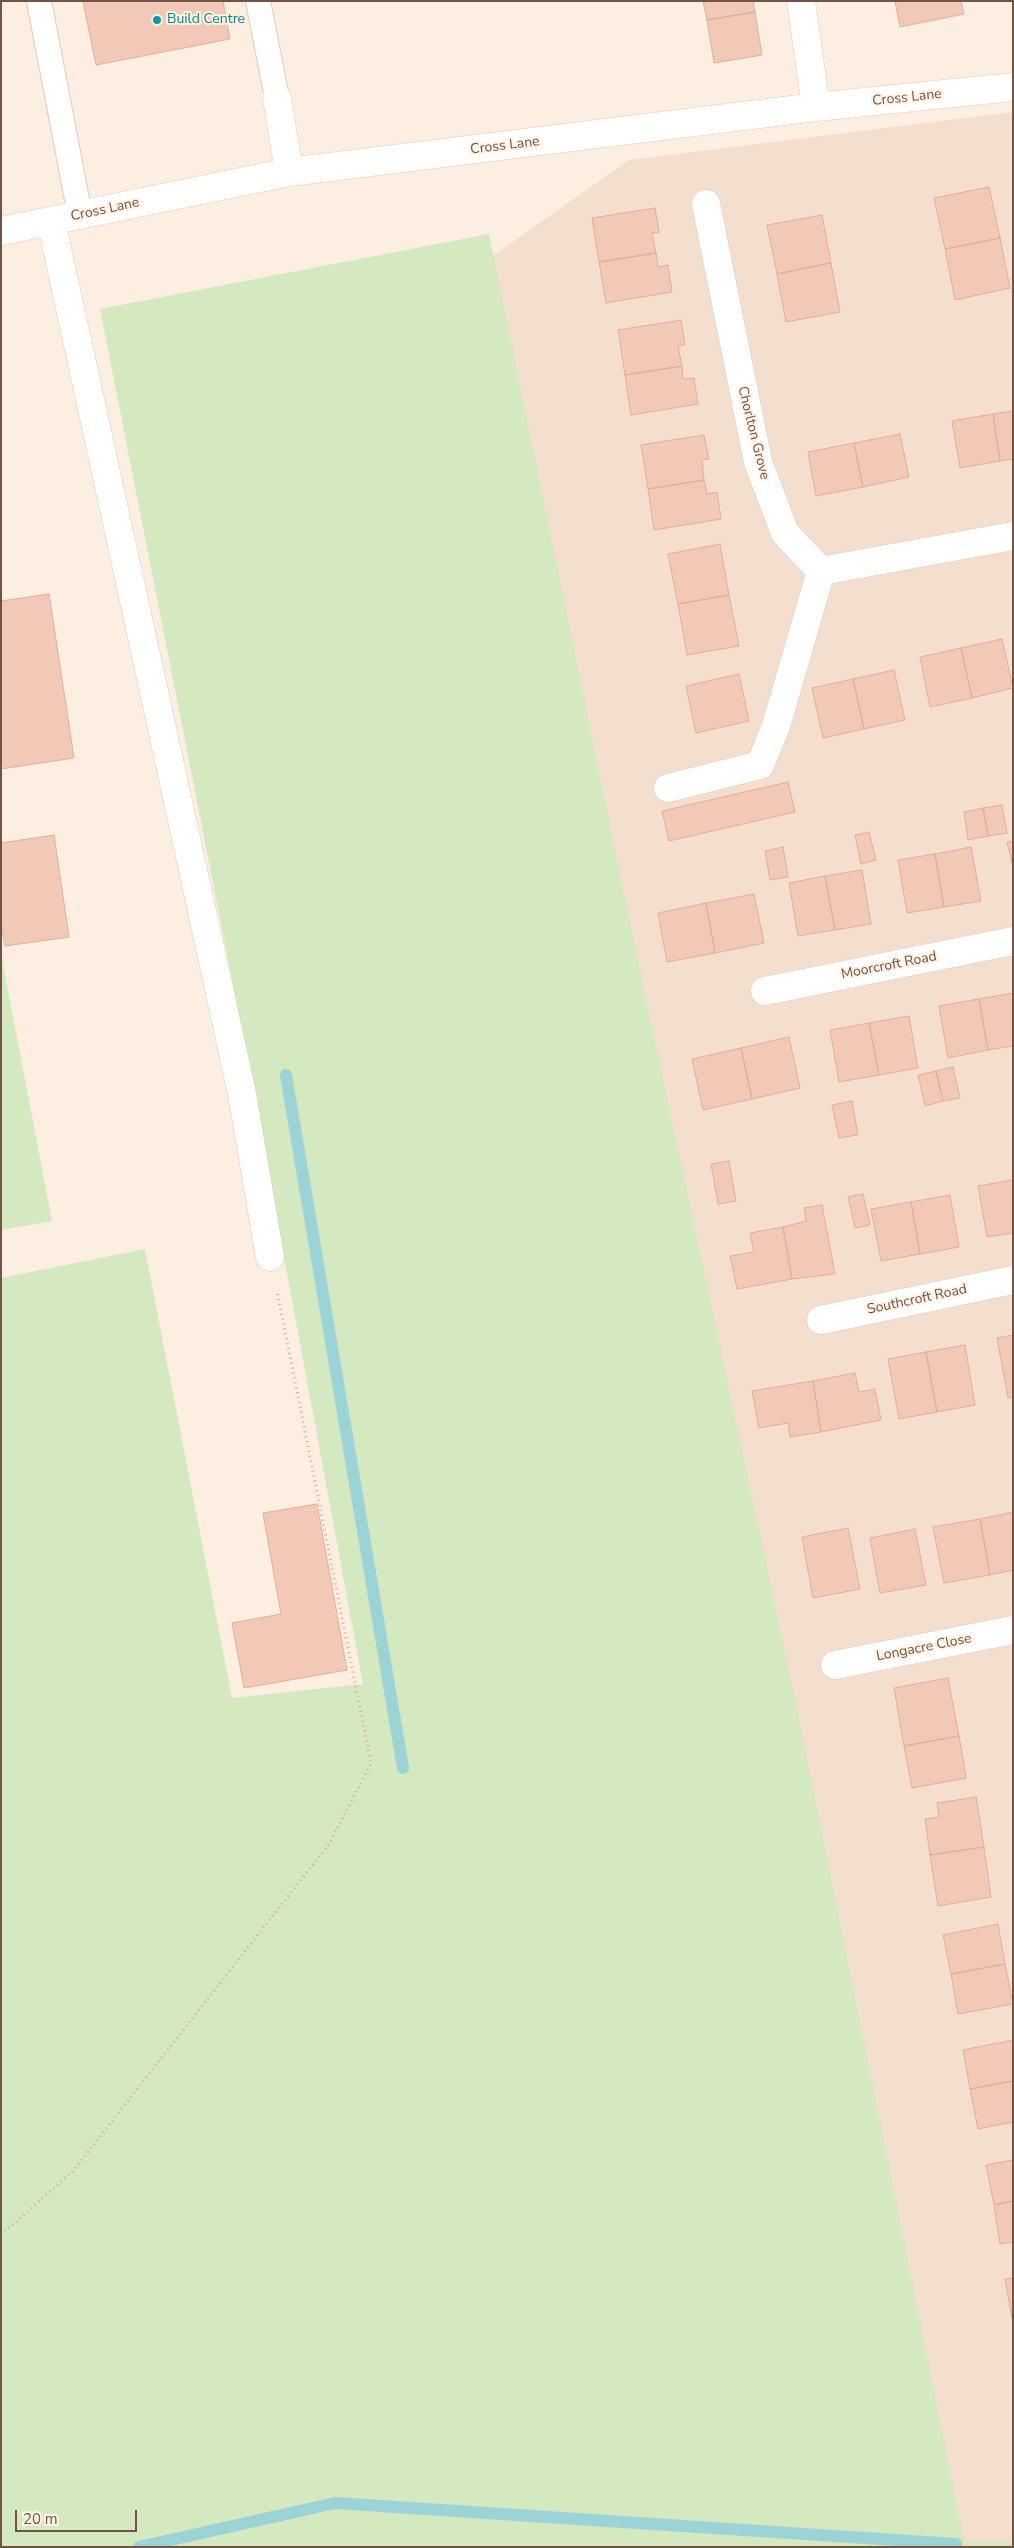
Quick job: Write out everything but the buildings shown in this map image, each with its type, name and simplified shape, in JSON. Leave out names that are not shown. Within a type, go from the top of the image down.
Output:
[{"type":"street","points":[[801,1],[816,107]]},
{"type":"street","name":"Cross Lane","points":[[1,231],[289,172],[816,107],[1013,87]]},
{"type":"street","points":[[277,98],[289,172]]},
{"type":"street","name":"Chorlton Grove","points":[[706,204],[758,462],[785,533],[821,571]]},
{"type":"street","points":[[52,221],[242,1094],[270,1257]]},
{"type":"street","points":[[668,788],[760,765],[776,726],[821,571],[1013,536]]},
{"type":"street","name":"Moorcroft Road","points":[[765,991],[1013,941]]},
{"type":"street","name":"Southcroft Road","points":[[821,1320],[1013,1280]]},
{"type":"street","name":"Longacre Close","points":[[835,1665],[1013,1630]]},
{"type":"lane","points":[[39,1],[80,215]]},
{"type":"lane","points":[[258,1],[277,98]]},
{"type":"path","points":[[1,2235],[73,2171],[329,1844],[371,1763],[270,1257]]},
{"type":"shaded area","points":[[1013,112],[1013,2541],[964,2542],[487,260],[629,160]]},
{"type":"green space","points":[[489,234],[633,938],[794,1694],[964,2541],[1013,2541],[1013,2547],[1,2547],[1,1278],[145,1249],[232,1698],[363,1684],[241,1025],[100,309]]},
{"type":"green space","points":[[1,954],[52,1221],[1,1230]]},
{"type":"waterway","points":[[286,1075],[403,1768]]},
{"type":"waterway","points":[[139,2547],[335,2503],[956,2544]]},
{"type":"place","name":"Build Centre","points":[[157,20]]}]
